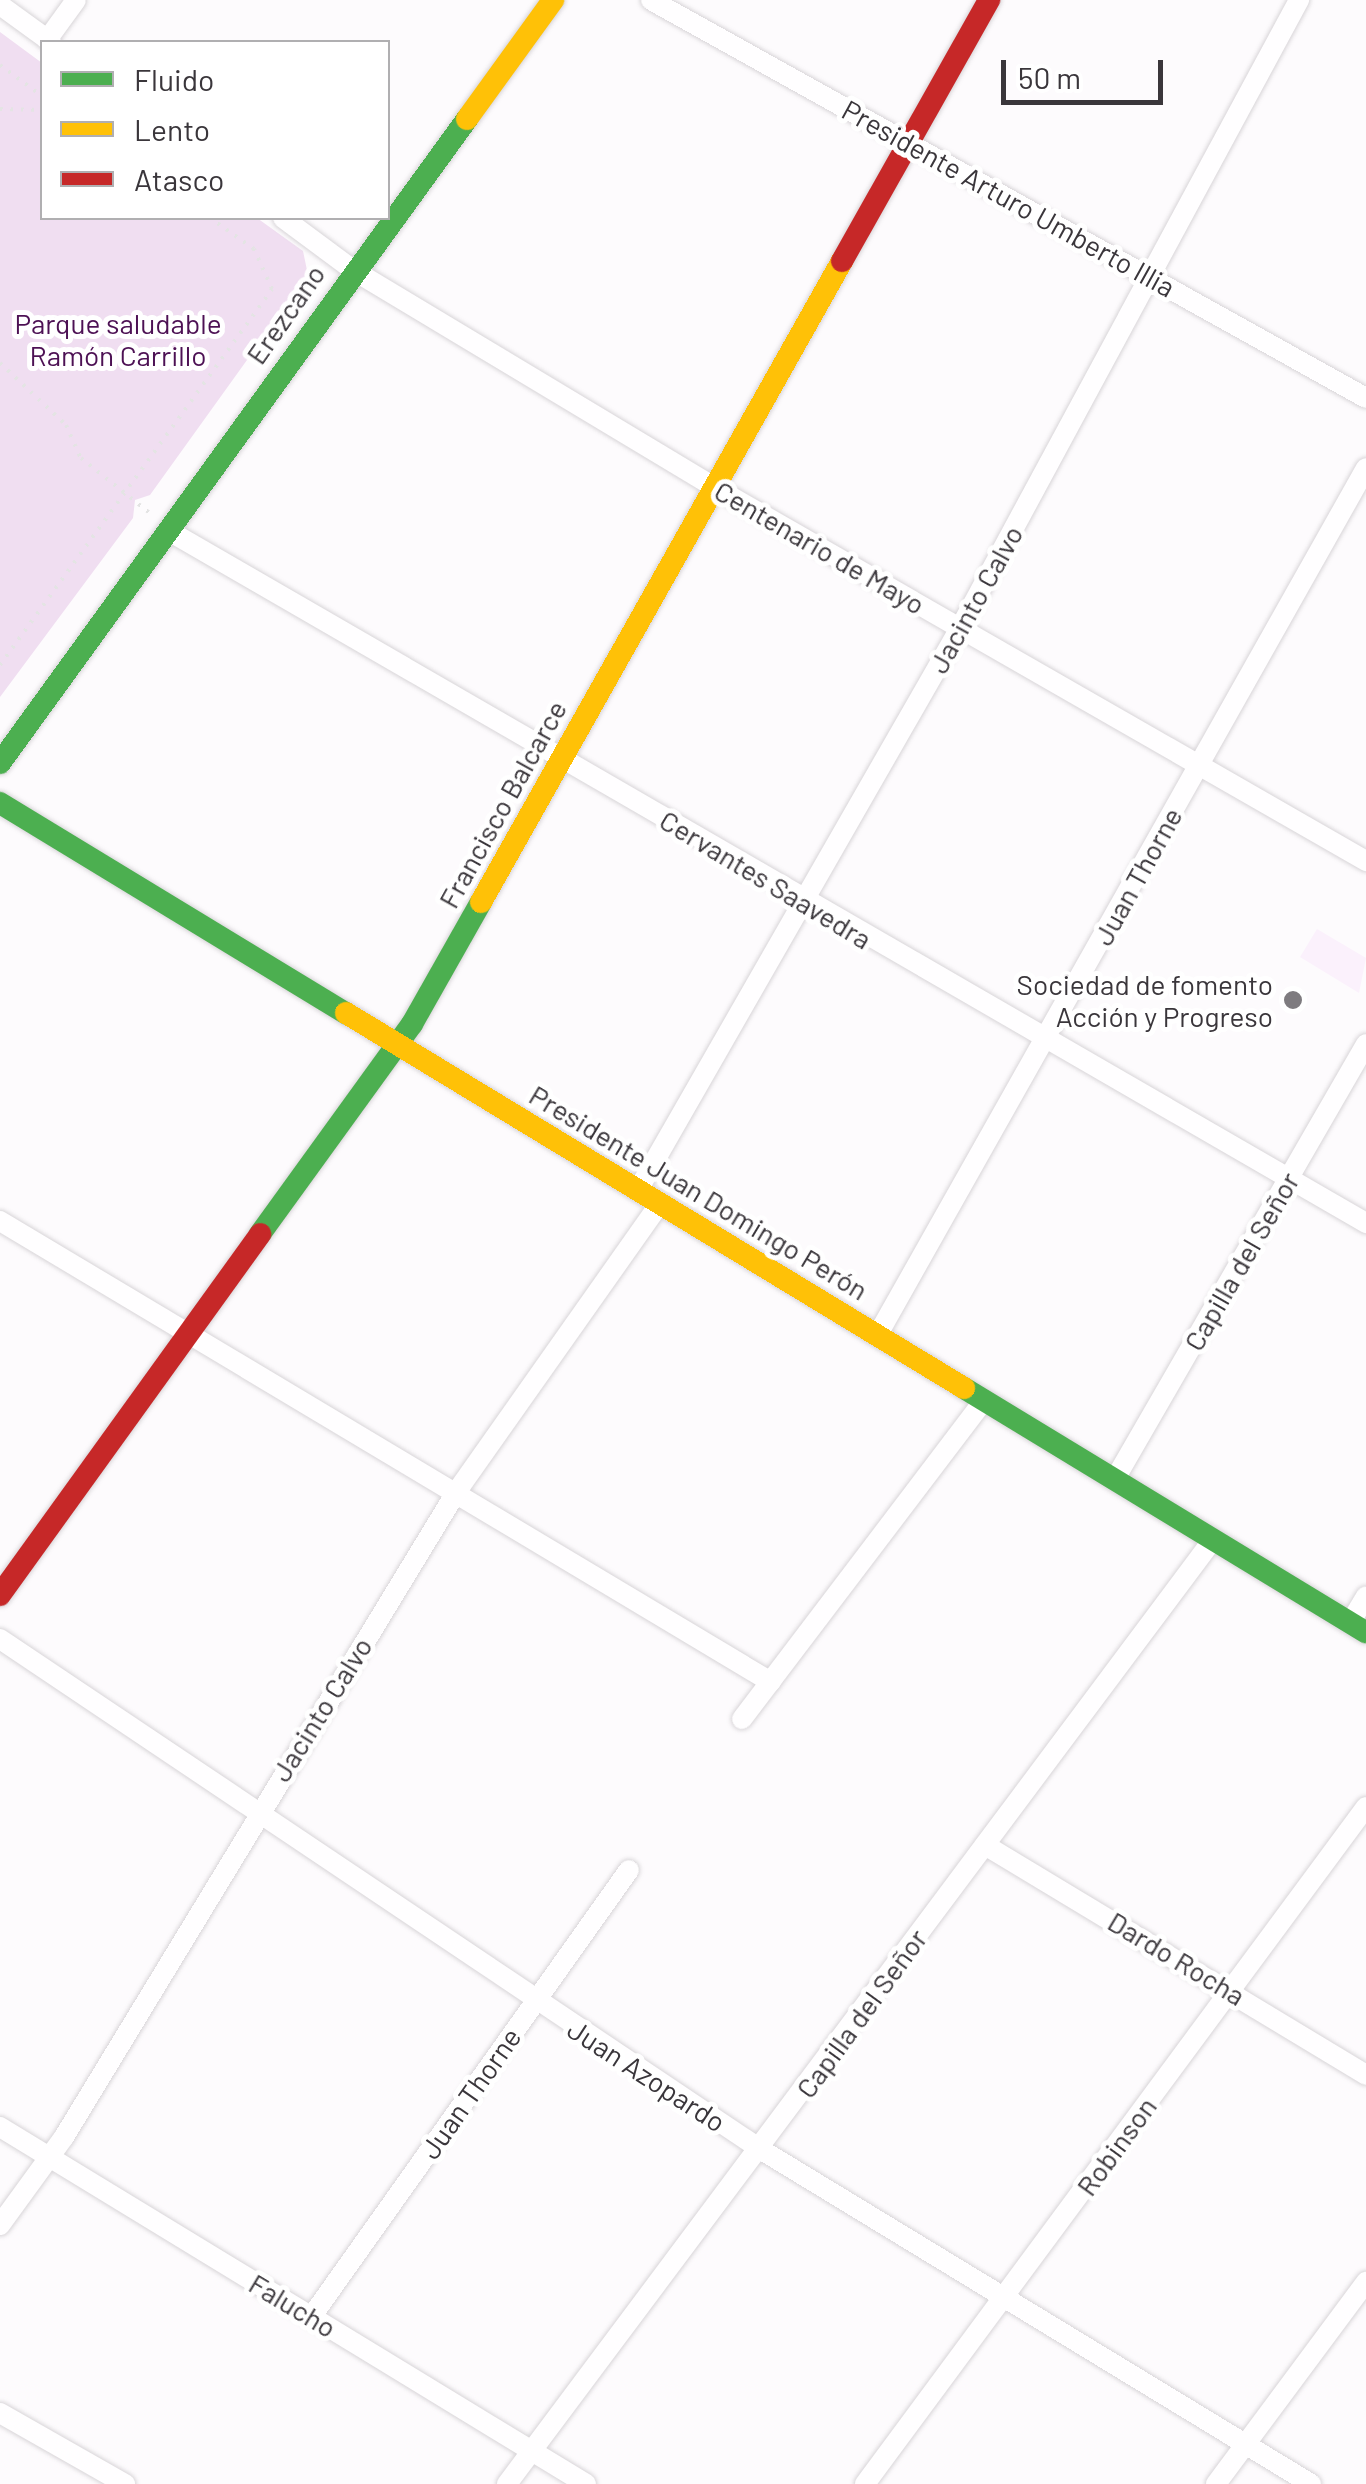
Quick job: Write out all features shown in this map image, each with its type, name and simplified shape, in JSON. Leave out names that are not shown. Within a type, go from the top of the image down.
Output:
[{"type":"street","points":[[50,40],[76,0]]},
{"type":"street","name":"Erezcano","points":[[390,220],[552,0]]},
{"type":"street","name":"Presidente Arturo Umberto Illia","points":[[651,0],[1366,398]]},
{"type":"street","name":"Francisco Balcarce","points":[[0,1595],[186,1332],[398,1044],[989,0]]},
{"type":"street","name":"Jacinto Calvo","points":[[638,1190],[960,628],[1299,0]]},
{"type":"street","points":[[0,4],[48,40]]},
{"type":"street","name":"Centenario de Mayo","points":[[286,220],[353,270],[714,487],[1366,861]]},
{"type":"street","name":"Erezcano","points":[[0,762],[390,220]]},
{"type":"street","name":"Juan Thorne","points":[[878,1336],[1366,468]]},
{"type":"street","name":"Cervantes Saavedra","points":[[169,530],[1046,1042],[1366,1223]]},
{"type":"street","name":"Presidente Juan Domingo Perón","points":[[0,802],[1358,1628]]},
{"type":"street","name":"Capilla del Señor","points":[[1115,1479],[1366,1044]]},
{"type":"street","name":"Jacinto Calvo","points":[[0,2225],[50,2156],[458,1491],[660,1203]]},
{"type":"street","points":[[0,1221],[458,1491],[771,1682]]},
{"type":"street","points":[[742,1720],[984,1400]]},
{"type":"street","name":"Capilla del Señor","points":[[507,2484],[534,2453],[1212,1540]]},
{"type":"street","points":[[1358,1628],[1366,1596]]},
{"type":"street","name":"Juan Azopardo","points":[[0,1639],[258,1818],[760,2149],[1311,2484]]},
{"type":"street","name":"Robinson","points":[[865,2484],[1366,1807]]},
{"type":"street","name":"Dardo Rocha","points":[[985,1845],[1230,1989],[1366,2075]]},
{"type":"street","name":"Juan Thorne","points":[[312,2316],[629,1870]]},
{"type":"street","name":"Falucho","points":[[0,2127],[586,2484]]},
{"type":"street","points":[[1216,2484],[1366,2282]]},
{"type":"street","points":[[0,2413],[125,2484]]},
{"type":"path","points":[[0,65],[40,95]]},
{"type":"path","points":[[0,109],[40,110]]},
{"type":"path","points":[[0,665],[272,289],[254,249],[213,220]]},
{"type":"path","points":[[0,363],[66,425],[81,458],[135,500]]},
{"type":"shaded area","points":[[1317,929],[1366,958],[1359,993],[1300,957]]},
{"type":"green space","name":"Parque saludable Ramón Carrillo","points":[[0,32],[40,62],[40,220],[260,220],[303,251],[308,275],[150,495],[135,500],[133,518],[0,697]]},
{"type":"traffic: fast","points":[[0,763],[467,119]]},
{"type":"traffic: fast","points":[[0,803],[346,1013]]},
{"type":"traffic: fast","points":[[260,1234],[412,1024],[481,902]]},
{"type":"traffic: fast","points":[[964,1388],[1366,1632]]},
{"type":"traffic: slow","points":[[467,119],[553,0]]},
{"type":"traffic: slow","points":[[481,902],[842,261]]},
{"type":"traffic: slow","points":[[346,1013],[964,1388]]},
{"type":"traffic: jam","points":[[842,261],[989,0]]},
{"type":"traffic: jam","points":[[0,1595],[260,1234]]},
{"type":"place","name":"Sociedad de fomento Acción y Progreso","points":[[1293,1000]]}]
